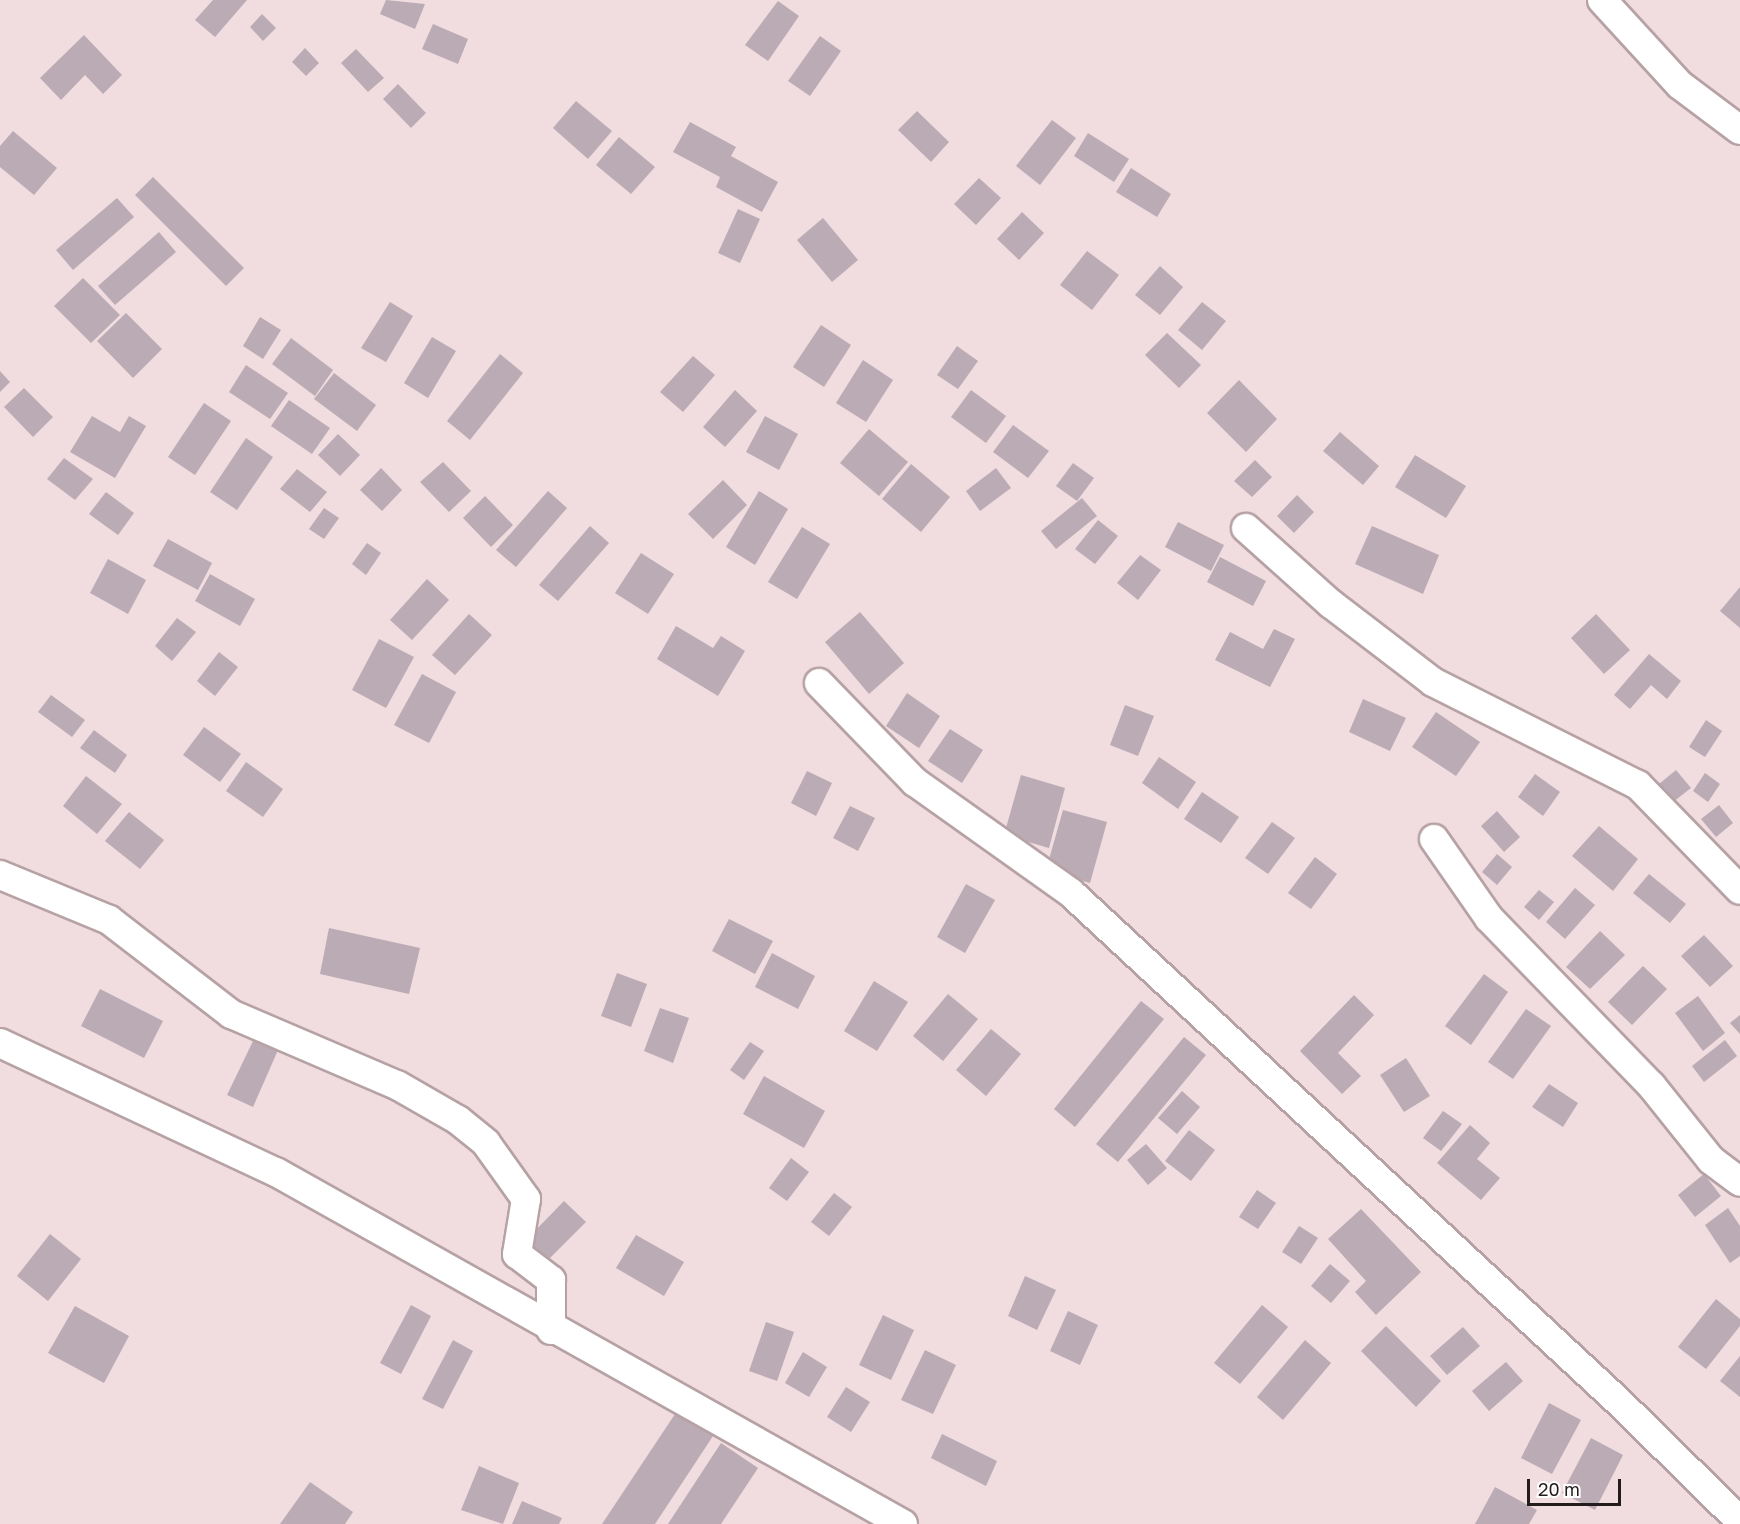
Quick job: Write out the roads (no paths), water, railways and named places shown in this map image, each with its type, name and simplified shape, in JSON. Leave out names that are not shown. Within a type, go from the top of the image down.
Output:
[{"type":"street","points":[[1602,0],[1680,85],[1740,130]]},
{"type":"street","points":[[1246,528],[1331,604],[1433,682],[1638,785],[1740,890]]},
{"type":"street","points":[[819,683],[915,782],[1071,893],[1619,1401],[1740,1521]]},
{"type":"street","points":[[1434,839],[1489,918],[1651,1084],[1704,1152],[1740,1182]]},
{"type":"street","points":[[0,875],[109,920],[231,1014],[397,1085],[458,1120],[486,1143],[526,1200],[517,1254],[551,1280],[550,1330]]},
{"type":"street","points":[[0,1043],[276,1172],[550,1330],[903,1524]]}]
